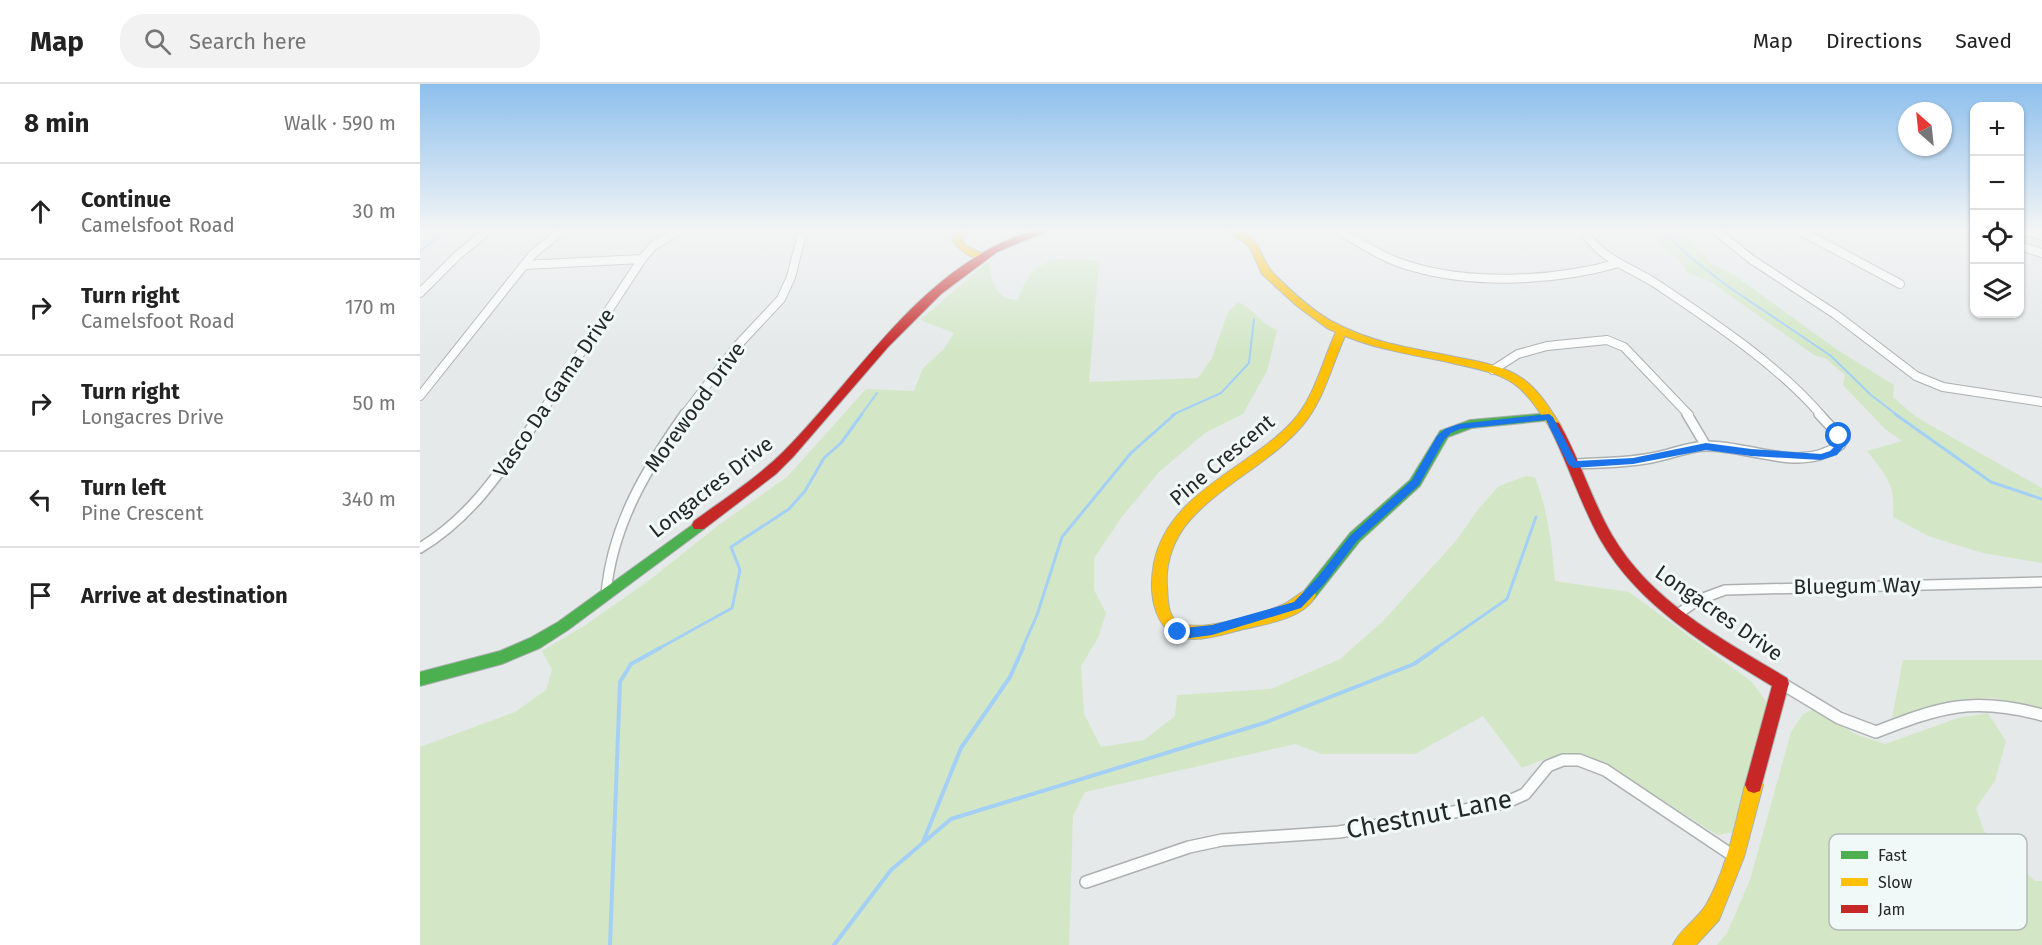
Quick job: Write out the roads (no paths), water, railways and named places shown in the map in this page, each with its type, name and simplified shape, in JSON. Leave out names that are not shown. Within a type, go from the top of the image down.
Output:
[{"type":"street","points":[[420,293],[443,270]]},
{"type":"street","points":[[420,396],[520,270]]},
{"type":"street","name":"Vasco Da Gama Drive","points":[[420,548],[454,527],[479,501],[578,363],[635,270]]},
{"type":"street","name":"Morewood Drive","points":[[606,594],[606,572],[612,552],[639,487],[685,414],[736,347],[785,292],[791,270]]},
{"type":"street","name":"Longacres Drive","points":[[420,679],[502,657],[535,643],[563,626],[771,471],[917,312],[964,270]]},
{"type":"street","name":"Longacres Drive","points":[[1265,270],[1319,318],[1341,332],[1388,346],[1493,370],[1509,376],[1530,392],[1543,406],[1612,548],[1630,574],[1648,592],[1678,615],[1781,683],[1862,730],[1876,732],[1957,704],[1994,703],[2042,715]]},
{"type":"street","points":[[1436,270],[1492,277],[1551,275],[1592,270]]},
{"type":"street","points":[[1573,464],[1633,461],[1706,446],[1821,457],[1834,453],[1840,445],[1839,436],[1822,415],[1746,348],[1655,284],[1631,270]]},
{"type":"street","points":[[1768,270],[1821,304],[1916,376],[1928,382],[1943,387],[2042,402]]},
{"type":"street","points":[[1874,270],[1900,284]]},
{"type":"street","name":"Pine Crescent","points":[[1341,332],[1318,395],[1298,424],[1235,471],[1191,511],[1167,540],[1161,556],[1159,576],[1161,602],[1167,623],[1178,632],[1190,634],[1212,630],[1297,605],[1322,580],[1353,539],[1415,482],[1441,438],[1448,431],[1473,424],[1549,417]]},
{"type":"street","points":[[1493,370],[1518,354],[1531,349],[1595,341],[1617,342],[1678,402],[1691,418],[1706,446]]},
{"type":"street","name":"Bluegum Way","points":[[1678,615],[1698,600],[1725,590],[2042,582]]},
{"type":"street","points":[[1683,945],[1712,913],[1735,857],[1781,683]]},
{"type":"street","name":"Chestnut Lane","points":[[1086,882],[1189,847],[1222,840],[1339,832],[1505,803],[1526,794],[1538,782],[1548,766],[1563,760],[1579,760],[1605,770],[1735,857]]},
{"type":"waterway","points":[[1707,270],[1831,356],[1871,395],[1897,415]]},
{"type":"waterway","points":[[1172,415],[1221,393],[1249,363],[1254,319]]},
{"type":"waterway","points":[[861,415],[877,393]]},
{"type":"waterway","points":[[658,649],[732,608],[740,570],[731,547],[789,509],[805,491],[824,458],[841,443],[862,414]]},
{"type":"waterway","points":[[1022,649],[1037,615],[1062,537],[1131,453],[1175,414]]},
{"type":"waterway","points":[[1895,414],[1991,482],[2042,499]]},
{"type":"waterway","points":[[1435,649],[1507,599],[1536,517]]},
{"type":"waterway","points":[[610,945],[620,682],[631,664],[660,648]]},
{"type":"waterway","points":[[923,842],[961,748],[1010,677],[1023,648]]},
{"type":"waterway","points":[[834,945],[891,870],[951,819],[1264,723],[1414,664],[1437,648]]}]
